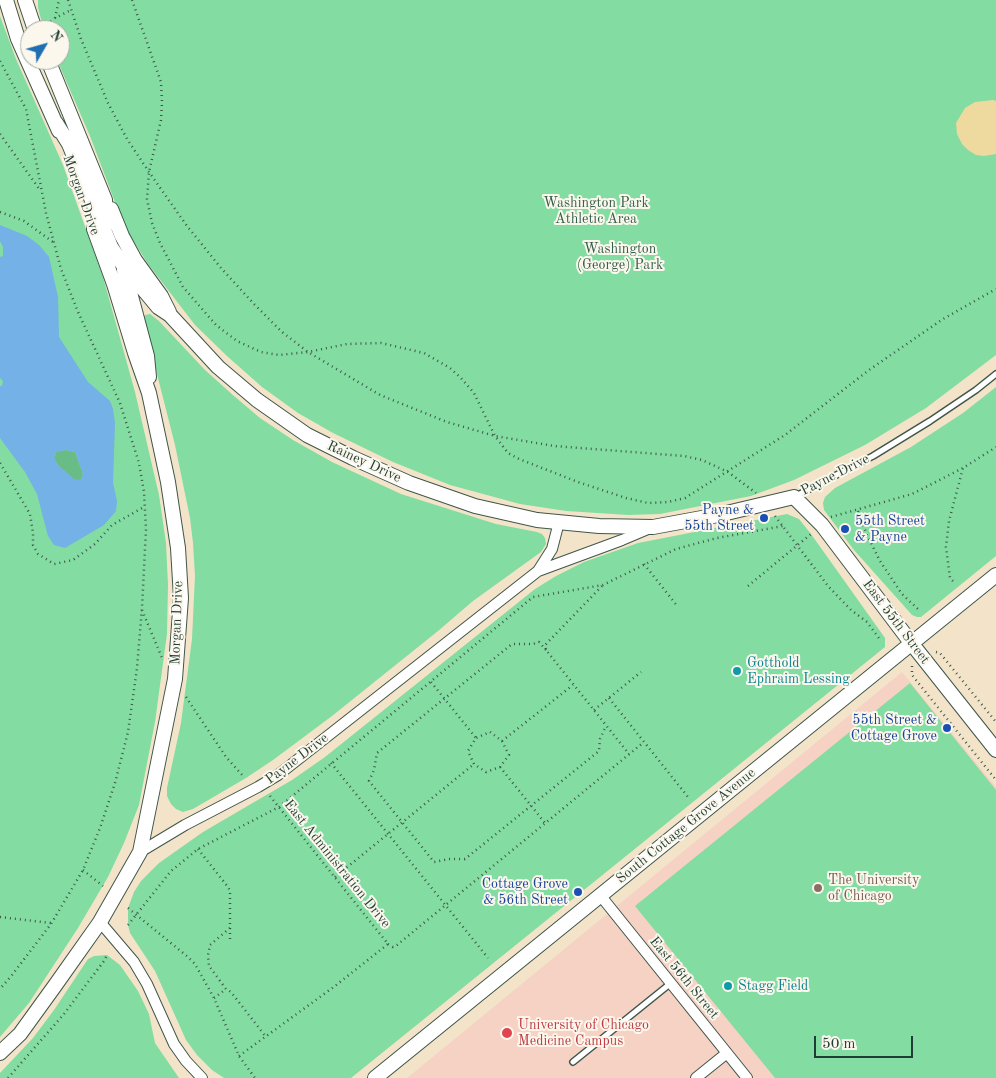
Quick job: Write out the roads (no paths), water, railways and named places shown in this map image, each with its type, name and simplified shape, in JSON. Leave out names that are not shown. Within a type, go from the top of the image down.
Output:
[{"type":"street","name":"Morgan Drive","points":[[6,0],[18,39],[56,123],[114,284],[149,393],[168,482],[178,548],[181,598],[174,679],[140,852]]},
{"type":"street","points":[[26,0],[35,20]]},
{"type":"street","name":"Morgan Drive","points":[[52,70],[105,200],[106,214],[123,265],[148,356],[149,393]]},
{"type":"street","points":[[56,123],[72,151],[111,247],[123,265]]},
{"type":"street","name":"Rainey Drive","points":[[105,200],[122,236],[161,296],[170,315]]},
{"type":"street","name":"Rainey Drive","points":[[123,265],[158,307],[170,315],[218,367],[257,400],[307,435],[409,483],[475,506],[537,520],[599,526]]},
{"type":"street","name":"Payne Drive","points":[[599,526],[653,527],[718,515],[794,497]]},
{"type":"street","name":"East 55th Street","points":[[794,497],[822,525],[912,644],[996,750]]},
{"type":"street","points":[[538,571],[552,548],[559,522]]},
{"type":"street","name":"Payne Drive","points":[[0,1053],[20,1034],[100,922],[140,852],[185,825],[278,775],[538,571],[653,527]]},
{"type":"street","name":"South Cottage Grove Avenue","points":[[375,1078],[996,575]]},
{"type":"street","name":"East 56th Street","points":[[600,895],[747,1078]]},
{"type":"street","points":[[100,922],[134,962],[174,1044],[186,1061],[202,1078]]},
{"type":"street","points":[[696,1078],[727,1053]]},
{"type":"lane","name":"Payne Drive","points":[[794,497],[873,456],[976,390],[996,374]]},
{"type":"lane","points":[[573,1062],[671,984]]},
{"type":"water","points":[[0,225],[27,236],[39,245],[49,257],[58,297],[59,337],[88,382],[110,401],[113,409],[115,423],[113,483],[117,501],[116,511],[104,525],[65,548],[54,545],[48,536],[37,494],[25,472],[0,438],[0,386],[2,386],[3,381],[0,378],[0,257],[3,256],[3,247],[0,241]],"holes":[[[65,450],[75,452],[83,474],[81,480],[74,479],[57,464],[54,456],[56,452]]]},
{"type":"place","name":"Payne & 55th Street","points":[[764,518]]},
{"type":"place","name":"55th Street & Payne","points":[[845,529]]},
{"type":"place","name":"Gotthold Ephraim Lessing","points":[[737,671]]},
{"type":"place","name":"55th Street & Cottage Grove","points":[[947,728]]},
{"type":"place","name":"The University of Chicago","points":[[818,888]]},
{"type":"place","name":"Cottage Grove & 56th Street","points":[[578,892]]},
{"type":"place","name":"Stagg Field","points":[[728,986]]},
{"type":"place","name":"University of Chicago Medicine Campus","points":[[507,1033]]},
{"type":"park label","name":"Washington Park Athletic Area","points":[[596,212]]},
{"type":"park label","name":"Washington (George) Park","points":[[620,258]]}]
